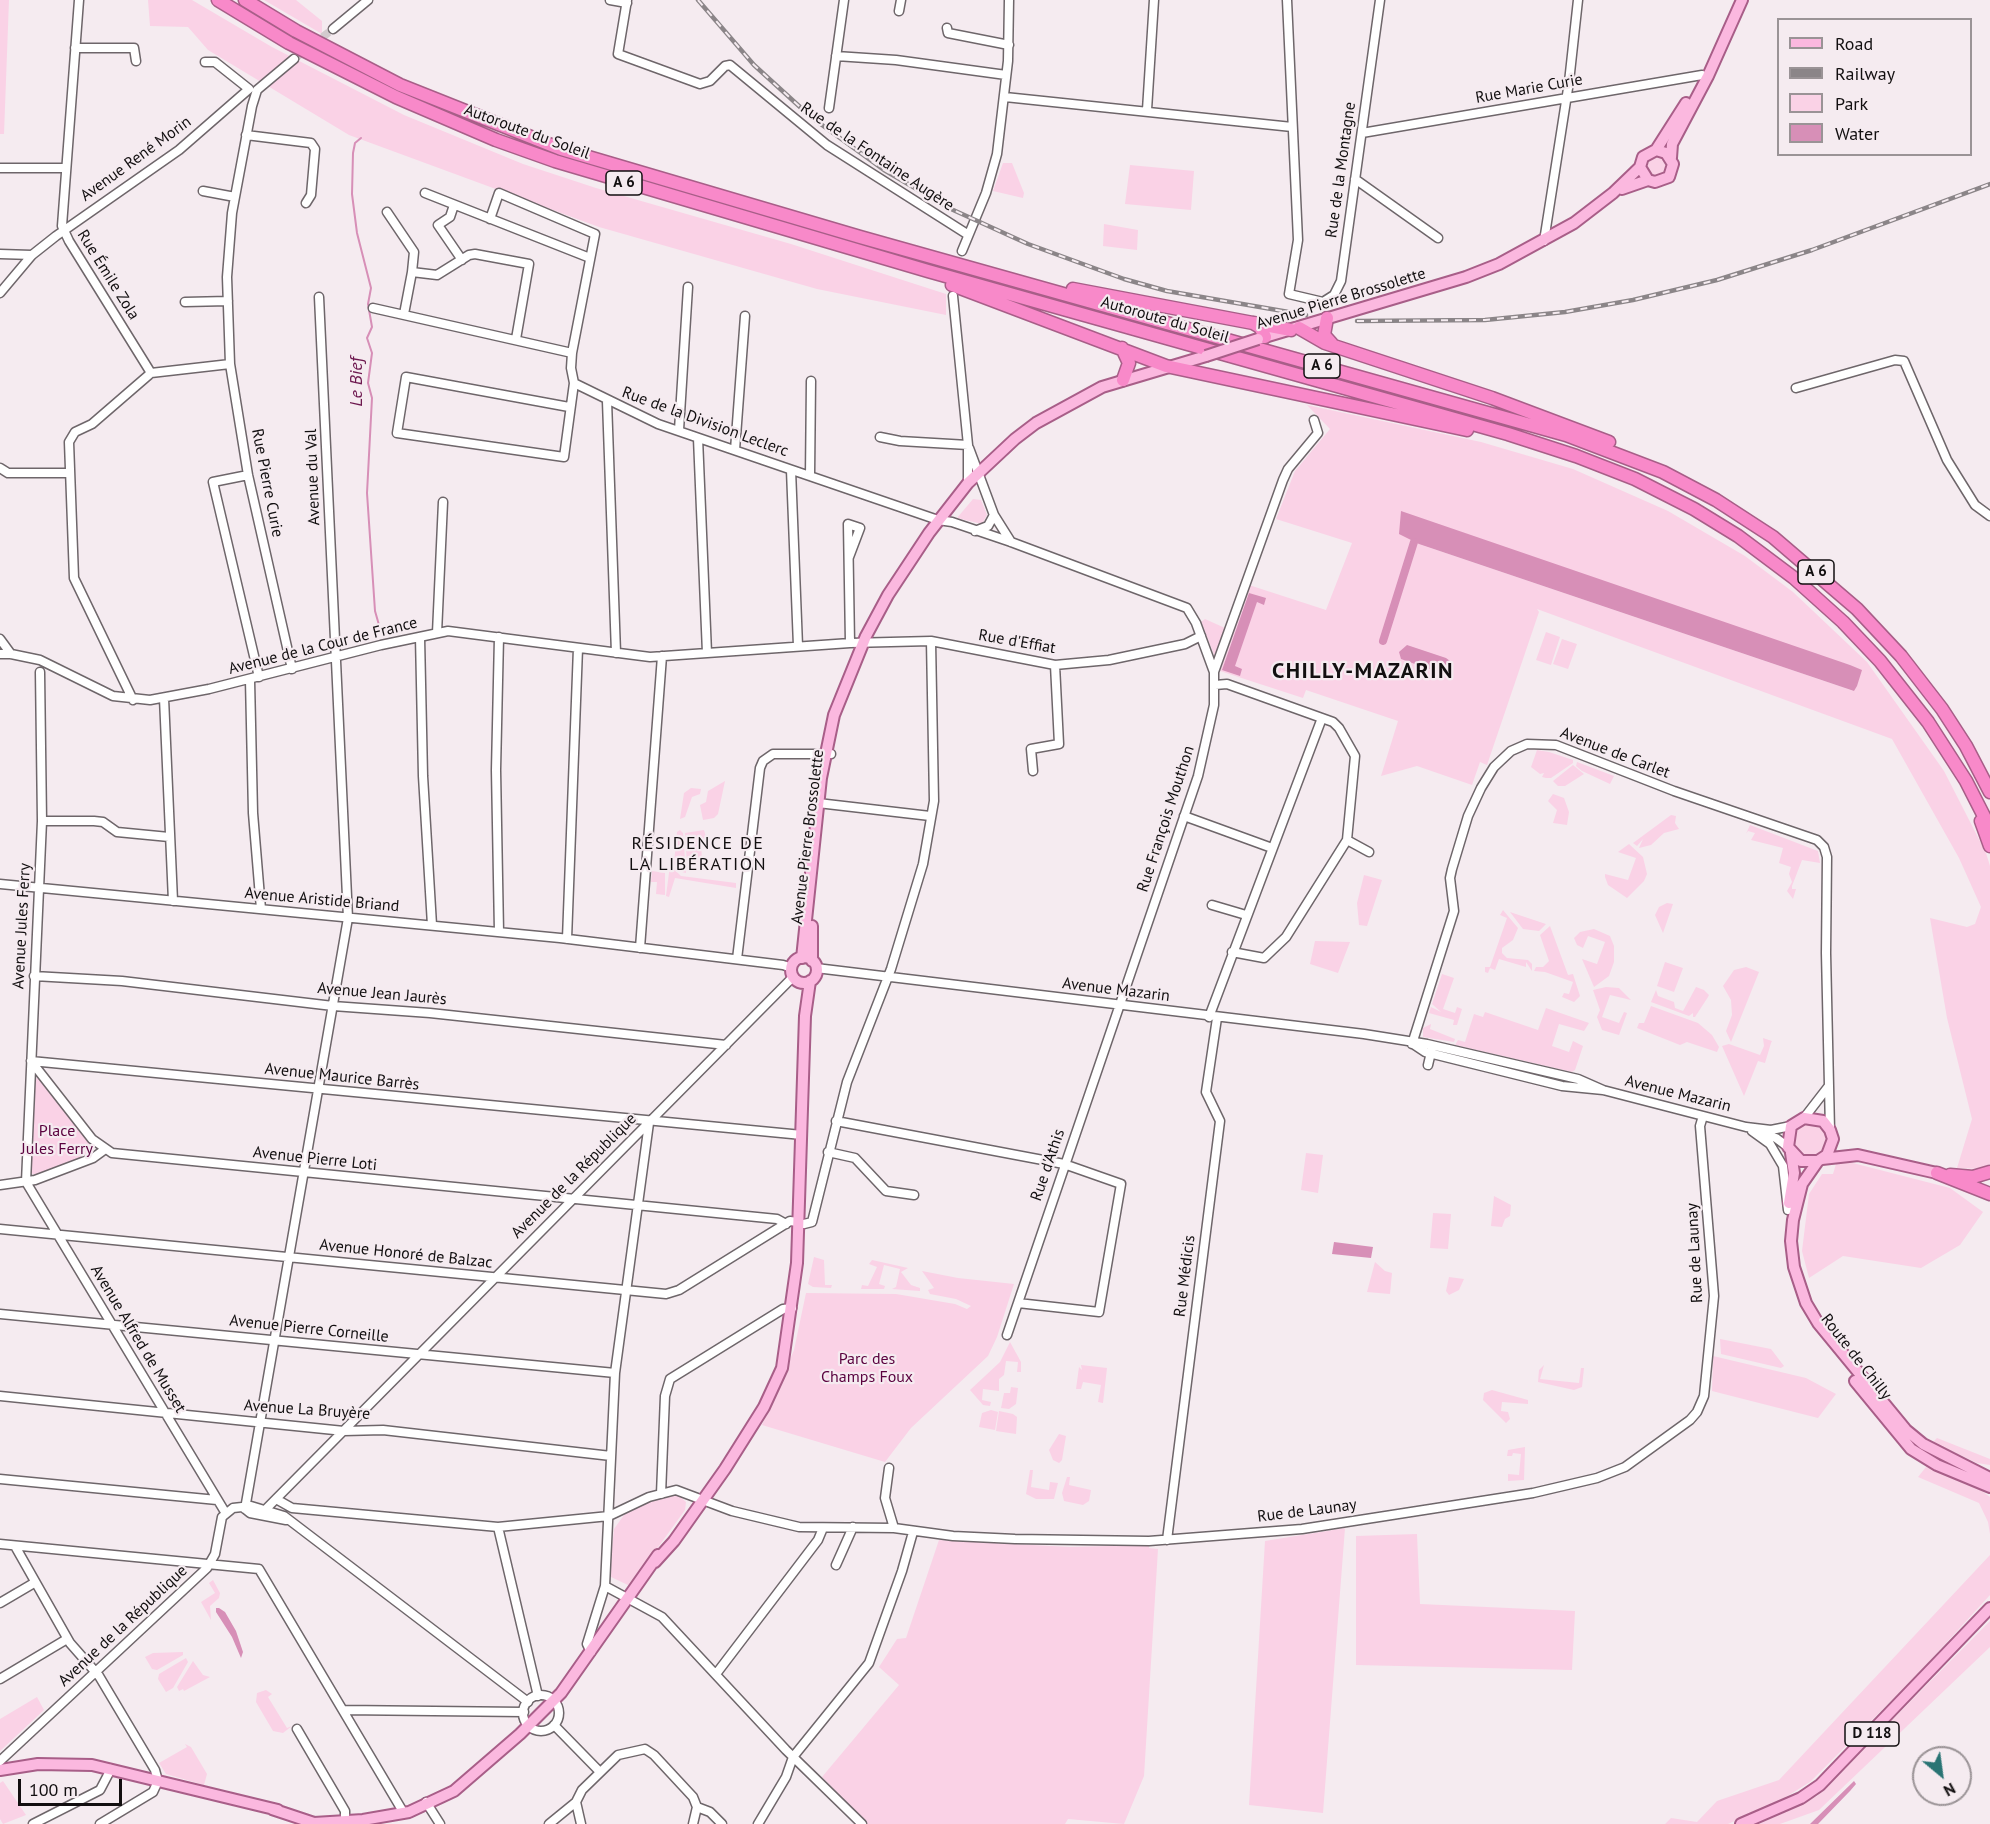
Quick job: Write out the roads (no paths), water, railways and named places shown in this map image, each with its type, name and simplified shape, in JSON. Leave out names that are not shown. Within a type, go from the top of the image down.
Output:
[{"type":"highway","name":"Autoroute du Soleil","points":[[218,0],[337,69],[496,140],[606,178],[1508,434],[1608,468],[1667,495],[1738,536],[1794,578],[1844,622],[1897,681],[1943,744],[1990,828]]},
{"type":"highway","name":"Autoroute du Soleil","points":[[245,0],[342,56],[400,85],[519,134],[623,168],[1530,424],[1620,453],[1664,472],[1716,500],[1773,537],[1810,566],[1857,609],[1901,656],[1942,709],[1966,746],[1990,792]]},
{"type":"highway","points":[[928,271],[939,280],[1166,366],[1497,437],[1508,434]]},
{"type":"highway","points":[[1024,282],[1122,297],[1295,329],[1336,346],[1568,425],[1614,444],[1620,453]]},
{"type":"highway","points":[[1328,318],[1324,334],[1336,346]]},
{"type":"highway","points":[[1253,322],[1260,327],[1261,338]]},
{"type":"highway","points":[[1122,348],[1129,363],[1123,380]]},
{"type":"highway","points":[[1966,746],[1976,751],[1990,777]]},
{"type":"highway","points":[[1983,815],[1980,820],[1990,846]]},
{"type":"highway","points":[[1936,1173],[1968,1177],[1990,1172]]},
{"type":"highway","points":[[1936,1173],[1990,1194]]},
{"type":"main road","name":"Avenue Pierre Brossolette","points":[[810,962],[809,921],[821,803],[829,753],[848,690],[847,683],[862,644],[888,595],[938,520],[977,474],[1036,423],[1077,399],[1123,380],[1466,277],[1545,241],[1613,193],[1640,167],[1643,157],[1656,150],[1702,75],[1735,0]]},
{"type":"main road","name":"Avenue Pierre Brossolette","points":[[1613,193],[1648,180],[1655,182],[1669,177],[1672,170],[1672,144],[1708,76],[1742,0]]},
{"type":"main road","points":[[1656,150],[1666,153],[1671,158]]},
{"type":"main road","points":[[1640,167],[1648,180]]},
{"type":"main road","points":[[782,1368],[796,1272],[795,1223],[800,1201],[805,1016],[810,981],[816,973],[810,962],[795,962],[794,975],[805,1016]]},
{"type":"main road","points":[[794,975],[810,981]]},
{"type":"main road","points":[[1858,1155],[1816,1118],[1803,1118],[1791,1126],[1789,1150],[1801,1161],[1858,1155],[1936,1173]]},
{"type":"main road","points":[[1820,1160],[1830,1150],[1832,1134]]},
{"type":"main road","name":"Route de Chilly","points":[[1789,1150],[1794,1173],[1785,1231],[1791,1283],[1802,1310],[1815,1330],[1911,1449],[1937,1465],[1990,1487]]},
{"type":"main road","name":"Route de Chilly","points":[[1820,1160],[1802,1184],[1797,1199],[1791,1241],[1794,1267],[1806,1303],[1818,1323],[1906,1430],[1923,1444],[1990,1479]]},
{"type":"main road","points":[[0,1770],[30,1765],[61,1764],[111,1769],[272,1809],[302,1820],[345,1820],[403,1811],[427,1803],[463,1783],[554,1701],[759,1416],[782,1368],[794,1332],[801,1289],[795,1223]]},
{"type":"main road","points":[[796,1272],[801,1289]]},
{"type":"main road","points":[[792,1308],[794,1332]]},
{"type":"main road","points":[[1970,1468],[1990,1473]]},
{"type":"main road","points":[[655,1562],[683,1529],[700,1500]]},
{"type":"main road","name":"D 118","points":[[1741,1824],[1801,1798],[1820,1785],[1988,1612]]},
{"type":"main road","points":[[0,1776],[61,1764]]},
{"type":"street","name":"Rue Émile Zola","points":[[79,0],[62,218],[64,229],[69,241],[151,373]]},
{"type":"street","points":[[333,29],[368,0]]},
{"type":"street","points":[[610,0],[627,2]]},
{"type":"street","points":[[829,108],[844,0]]},
{"type":"street","points":[[899,11],[900,0]]},
{"type":"street","points":[[962,251],[967,234],[984,199],[997,154],[1005,97],[1009,45],[1009,0]]},
{"type":"street","points":[[1147,110],[1154,0]]},
{"type":"street","points":[[1005,97],[1147,110],[1292,127],[1287,0]]},
{"type":"street","name":"Rue de la Montagne","points":[[1292,127],[1298,240],[1289,294],[1323,302],[1339,288],[1380,0]]},
{"type":"street","points":[[1545,241],[1577,25],[1578,0]]},
{"type":"street","name":"Rue de la Fontaine Augère","points":[[627,2],[618,54],[700,84],[710,81],[725,66],[730,65],[827,145],[967,234]]},
{"type":"street","points":[[947,28],[948,33],[1009,45]]},
{"type":"street","points":[[75,48],[131,47],[135,50],[136,61]]},
{"type":"street","points":[[836,56],[896,60],[1006,75]]},
{"type":"street","name":"Avenue René Morin","points":[[0,294],[32,255],[64,229],[179,150],[253,89],[294,59]]},
{"type":"street","points":[[205,62],[215,62],[253,89]]},
{"type":"street","name":"Rue Marie Curie","points":[[1362,133],[1702,75]]},
{"type":"street","name":"Rue Pierre Curie","points":[[253,89],[232,213],[228,301],[230,364],[248,476],[292,669]]},
{"type":"street","points":[[246,135],[311,143],[315,149],[311,195],[306,203]]},
{"type":"street","points":[[0,168],[66,168]]},
{"type":"street","points":[[1355,179],[1438,238]]},
{"type":"street","points":[[203,191],[235,196]]},
{"type":"street","points":[[425,193],[590,258]]},
{"type":"street","points":[[490,219],[499,193],[595,234],[572,353],[571,368],[574,383],[564,457],[397,433],[406,377],[569,407]]},
{"type":"street","points":[[454,205],[450,217],[438,225],[462,260]]},
{"type":"street","points":[[387,212],[414,252],[404,314]]},
{"type":"street","points":[[0,254],[32,255]]},
{"type":"street","points":[[412,272],[437,275],[469,255],[475,254],[529,264],[516,339]]},
{"type":"street","points":[[679,430],[688,287]]},
{"type":"street","points":[[953,296],[968,445],[969,483]]},
{"type":"street","name":"Avenue du Val","points":[[245,1509],[348,918],[319,297]]},
{"type":"street","points":[[185,302],[228,301]]},
{"type":"street","points":[[373,308],[572,353]]},
{"type":"street","points":[[735,450],[745,316]]},
{"type":"street","points":[[1796,388],[1895,360],[1904,361],[1947,460],[1975,505],[1990,516]]},
{"type":"street","points":[[133,700],[74,578],[69,442],[72,435],[92,424],[151,373],[230,364]]},
{"type":"street","points":[[810,476],[812,381]]},
{"type":"street","name":"Rue de la Division Leclerc","points":[[574,383],[658,424],[938,520],[952,522],[1011,542],[1187,608],[1201,636],[1214,672]]},
{"type":"street","points":[[607,401],[616,653]]},
{"type":"street","name":"Rue François Mouthon","points":[[1118,1006],[1205,751],[1215,685],[1214,672],[1288,469],[1318,433],[1314,420]]},
{"type":"street","points":[[880,437],[900,441],[968,445]]},
{"type":"street","points":[[698,438],[707,653]]},
{"type":"street","points":[[968,445],[994,515],[1011,542]]},
{"type":"street","points":[[976,462],[990,462]]},
{"type":"street","points":[[0,468],[8,473],[69,473]]},
{"type":"street","points":[[791,470],[798,646]]},
{"type":"street","points":[[248,476],[213,482],[254,679],[253,813],[261,909]]},
{"type":"street","points":[[437,633],[443,502]]},
{"type":"street","points":[[975,531],[988,526],[994,515]]},
{"type":"street","points":[[849,557],[850,643]]},
{"type":"street","name":"Avenue de la Cour de France","points":[[0,654],[40,660],[107,694],[133,700],[164,698],[254,679],[448,631],[616,653],[662,656],[798,646]]},
{"type":"street","name":"Rue d'Effiat","points":[[798,646],[932,641],[1055,665],[1109,660],[1185,644],[1201,636]]},
{"type":"street","points":[[420,637],[423,776],[432,925]]},
{"type":"street","points":[[499,637],[496,774],[499,932]]},
{"type":"street","points":[[0,639],[10,654]]},
{"type":"street","points":[[795,1223],[812,1222],[836,1121],[856,1053],[886,977],[923,864],[934,801],[932,641]]},
{"type":"street","points":[[567,939],[578,648]]},
{"type":"street","points":[[640,948],[662,656]]},
{"type":"street","points":[[1033,771],[1031,749],[1059,744],[1055,665]]},
{"type":"street","name":"Avenue Jules Ferry","points":[[26,1182],[42,821],[40,672]]},
{"type":"street","points":[[1215,685],[1227,684],[1322,718],[1339,728],[1355,756],[1347,840],[1286,937],[1279,944],[1264,958],[1232,952]]},
{"type":"street","points":[[164,698],[173,901]]},
{"type":"street","name":"Rue Médicis","points":[[1167,1540],[1220,1121],[1206,1092],[1213,1018],[1232,952],[1322,718]]},
{"type":"street","name":"Avenue de Carlet","points":[[1412,1044],[1454,911],[1450,878],[1468,816],[1494,767],[1518,747],[1542,743],[1562,746],[1674,791],[1817,840],[1824,847],[1827,857],[1827,1087]]},
{"type":"street","points":[[737,959],[760,768],[763,761],[773,754],[829,753]]},
{"type":"street","points":[[821,803],[930,816]]},
{"type":"street","points":[[1184,816],[1272,848]]},
{"type":"street","points":[[42,821],[103,822],[117,832],[169,837]]},
{"type":"street","points":[[1347,840],[1369,852]]},
{"type":"street","name":"Avenue Aristide Briand","points":[[0,884],[567,939],[737,959],[794,975]]},
{"type":"street","points":[[1212,905],[1246,915]]},
{"type":"street","name":"Avenue Mazarin","points":[[810,962],[886,977],[1213,1018],[1364,1034],[1432,1049],[1562,1086],[1603,1090],[1702,1116],[1770,1136],[1789,1150]]},
{"type":"street","name":"Avenue de la République","points":[[264,1513],[794,975]]},
{"type":"street","name":"Avenue Jean Jaurès","points":[[34,976],[122,981],[333,1006],[452,1015],[726,1045]]},
{"type":"street","name":"Rue d'Athis","points":[[1007,1335],[1118,1006]]},
{"type":"street","points":[[1428,1065],[1432,1049]]},
{"type":"street","points":[[0,1185],[26,1182],[93,1158],[104,1150],[92,1139],[31,1061]]},
{"type":"street","name":"Avenue Maurice Barrès","points":[[31,1061],[802,1135]]},
{"type":"street","points":[[1803,1118],[1827,1087]]},
{"type":"street","points":[[1827,1087],[1832,1134]]},
{"type":"street","name":"Rue de Launay","points":[[276,1499],[289,1508],[498,1527],[609,1516],[676,1490],[765,1521],[799,1527],[894,1528],[913,1532],[1015,1539],[1167,1540],[1302,1528],[1533,1493],[1612,1474],[1690,1420],[1697,1412],[1704,1396],[1714,1296],[1700,1126],[1702,1116]]},
{"type":"street","points":[[836,1121],[1064,1164],[1121,1184],[1099,1312],[1018,1304]]},
{"type":"street","points":[[591,1652],[587,1644],[605,1586],[615,1373],[649,1122]]},
{"type":"street","name":"Avenue Mazarin","points":[[1749,1129],[1772,1130],[1791,1126]]},
{"type":"street","points":[[1749,1129],[1762,1137],[1780,1158],[1787,1182],[1788,1210]]},
{"type":"street","name":"Avenue Pierre Loti","points":[[104,1150],[123,1155],[777,1219],[795,1223]]},
{"type":"street","points":[[828,1152],[855,1158],[886,1191],[914,1195]]},
{"type":"street","name":"Avenue Alfred de Musset","points":[[26,1182],[225,1512]]},
{"type":"street","name":"Avenue Honoré de Balzac","points":[[0,1229],[666,1294],[679,1290],[795,1223]]},
{"type":"street","points":[[661,1494],[665,1396],[670,1379],[783,1309],[792,1308]]},
{"type":"street","name":"Avenue Pierre Corneille","points":[[0,1314],[615,1373]]},
{"type":"street","name":"Avenue La Bruyère","points":[[0,1396],[344,1431],[383,1430],[611,1456]]},
{"type":"street","points":[[889,1468],[885,1498],[894,1528]]},
{"type":"street","points":[[0,1479],[217,1500]]},
{"type":"street","points":[[225,1512],[233,1508],[245,1509],[250,1513],[264,1513],[287,1520],[528,1701]]},
{"type":"street","name":"Avenue de la République","points":[[0,1761],[210,1564],[216,1552],[225,1512]]},
{"type":"street","points":[[498,1527],[538,1696]]},
{"type":"street","points":[[836,1565],[853,1527]]},
{"type":"street","points":[[716,1674],[818,1540],[823,1528]]},
{"type":"street","points":[[758,1824],[786,1777],[793,1756],[869,1663],[902,1571],[913,1532]]},
{"type":"street","points":[[0,1544],[260,1569],[403,1811]]},
{"type":"street","points":[[15,1546],[67,1639],[96,1671],[155,1770],[158,1781],[153,1792],[100,1824]]},
{"type":"street","points":[[0,1603],[34,1583]]},
{"type":"street","points":[[605,1586],[662,1617],[793,1756],[862,1824]]},
{"type":"street","points":[[0,1679],[67,1639]]},
{"type":"street","points":[[538,1696],[554,1701],[559,1712],[555,1725],[544,1731],[528,1726],[524,1712],[528,1701],[538,1696]]},
{"type":"street","points":[[343,1710],[524,1712]]},
{"type":"street","points":[[555,1725],[600,1772]]},
{"type":"street","points":[[297,1729],[345,1811],[345,1820]]},
{"type":"street","points":[[549,1824],[576,1802],[582,1790],[624,1752],[645,1749],[678,1779],[693,1797],[697,1807],[693,1824]]},
{"type":"street","points":[[33,1824],[100,1790],[111,1769]]},
{"type":"street","points":[[576,1802],[581,1824]]},
{"type":"street","points":[[427,1803],[440,1824]]},
{"type":"street","points":[[697,1807],[710,1812],[722,1824]]},
{"type":"water","points":[[1401,511],[1850,665],[1862,670],[1857,686],[1854,691],[1419,544],[1399,534]]},
{"type":"water","points":[[1249,593],[1266,598],[1264,605],[1257,602],[1235,666],[1242,669],[1240,676],[1222,670]]},
{"type":"water","points":[[1407,645],[1446,658],[1450,661],[1450,668],[1443,672],[1401,659],[1399,652]]},
{"type":"water","points":[[1334,1242],[1373,1247],[1371,1258],[1332,1254]]},
{"type":"water","points":[[216,1608],[225,1612],[236,1631],[243,1652],[241,1658],[232,1637],[216,1612]]},
{"type":"water","points":[[1854,1781],[1856,1784],[1818,1824],[1810,1824]]},
{"type":"waterway","name":"Le Bief","points":[[361,138],[355,143],[353,153],[352,194],[357,233],[371,288],[368,304],[372,327],[367,338],[372,353],[368,383],[372,398],[367,493],[375,611],[381,632]]},
{"type":"waterway","points":[[1383,641],[1414,542]]},
{"type":"tunnel","points":[[294,59],[333,29]]},
{"type":"railway","points":[[698,0],[754,65],[811,117],[884,170],[951,209],[1028,244],[1124,279],[1167,291],[1306,315]]},
{"type":"railway","points":[[1357,321],[1485,320],[1565,312],[1633,300],[1717,280],[1812,250],[1990,184]]},
{"type":"district","name":"CHILLY-MAZARIN","points":[[1363,672]]},
{"type":"district","name":"RÉSIDENCE DE LA LIBÉRATION","points":[[698,854]]},
{"type":"park label","name":"Place Jules Ferry","points":[[57,1140]]},
{"type":"park label","name":"Parc des Champs Foux","points":[[867,1368]]}]
